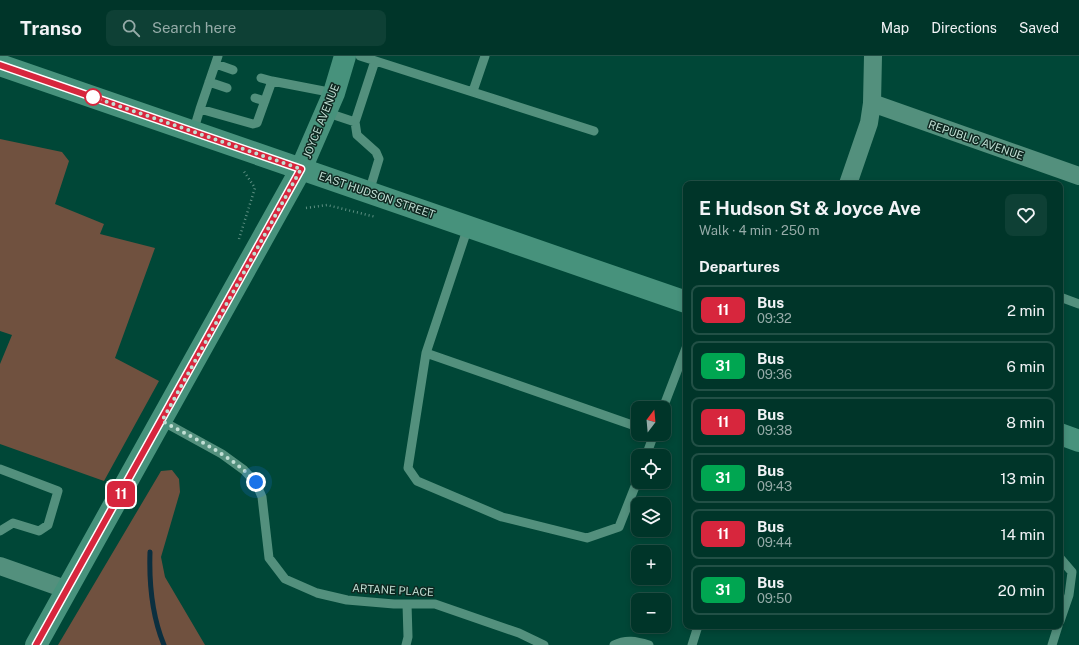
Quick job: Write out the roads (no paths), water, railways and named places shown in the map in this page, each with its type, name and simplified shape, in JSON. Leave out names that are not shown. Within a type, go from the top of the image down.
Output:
[{"type":"main road","name":"JOYCE AVENUE","points":[[36,645],[68,590],[301,169],[334,93],[345,56]]},
{"type":"main road","name":"EAST HUDSON STREET","points":[[0,65],[683,301]]},
{"type":"main road","points":[[1063,435],[1079,441]]},
{"type":"street","points":[[849,181],[869,123],[872,103],[873,56]]},
{"type":"street","name":"REPUBLIC AVENUE","points":[[872,103],[1079,176]]},
{"type":"street","points":[[0,566],[68,590]]},
{"type":"lane","points":[[360,56],[594,130]]},
{"type":"lane","points":[[474,92],[485,56]]},
{"type":"lane","points":[[193,132],[217,60],[233,70]]},
{"type":"lane","points":[[370,192],[379,159],[376,152],[356,135],[355,122],[375,61]]},
{"type":"lane","points":[[262,78],[334,93]]},
{"type":"lane","points":[[200,109],[253,124],[257,122],[272,81]]},
{"type":"lane","points":[[209,82],[227,88]]},
{"type":"lane","points":[[255,98],[265,101]]},
{"type":"lane","points":[[325,112],[355,122]]},
{"type":"lane","points":[[468,227],[426,353],[408,468],[417,481],[502,516],[587,538],[619,527],[634,489]]},
{"type":"lane","points":[[1063,298],[1079,304]]},
{"type":"lane","points":[[426,353],[631,425]]},
{"type":"lane","points":[[666,401],[683,356]]},
{"type":"lane","name":"ARTANE PLACE","points":[[162,421],[222,454],[244,470],[256,482],[262,497],[265,537],[269,558],[285,579],[317,593],[347,600],[407,604],[435,604],[519,633],[544,645]]},
{"type":"lane","points":[[0,469],[58,491],[48,526],[39,530],[13,523],[0,531]]},
{"type":"lane","points":[[1063,562],[1072,572],[1069,595],[1063,612]]},
{"type":"lane","points":[[406,645],[408,637],[407,604]]},
{"type":"lane","points":[[692,645],[697,629]]},
{"type":"lane","points":[[1052,645],[1057,629]]},
{"type":"lane","points":[[614,645],[621,642],[634,641],[649,645]]},
{"type":"waterway","points":[[150,552],[152,599],[157,623],[164,645]]}]
